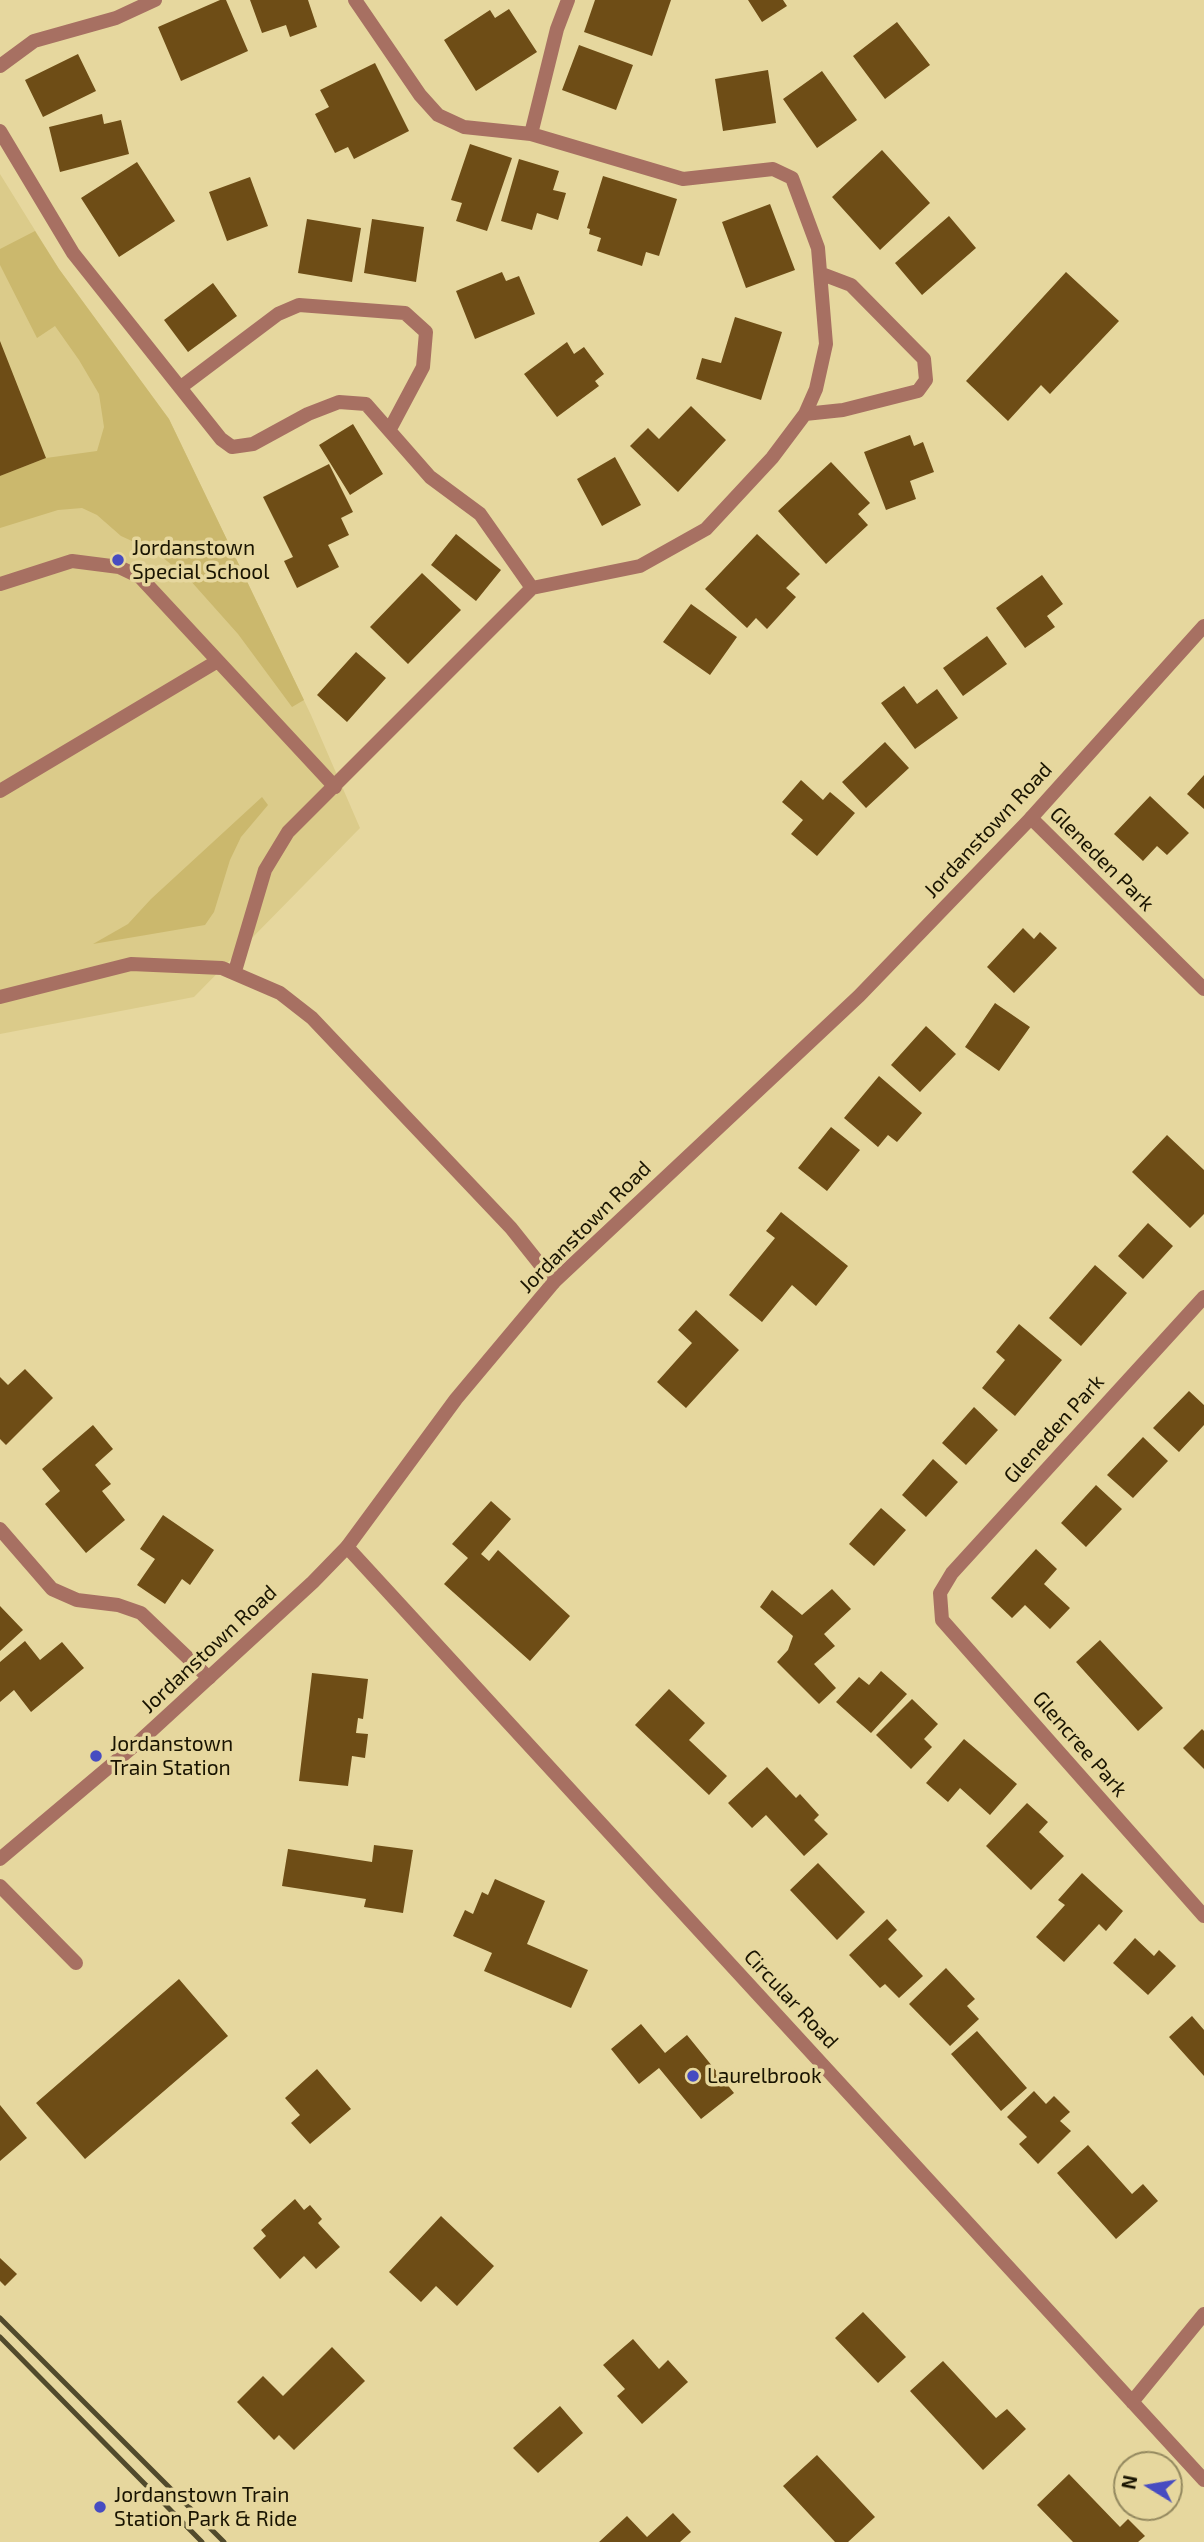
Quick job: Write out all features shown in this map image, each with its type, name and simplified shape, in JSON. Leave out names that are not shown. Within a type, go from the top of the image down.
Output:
[{"type":"street","points":[[0,66],[34,41],[116,18],[155,0]]},
{"type":"street","points":[[235,971],[265,870],[288,832],[532,588],[640,566],[706,529],[772,458],[805,414],[816,389],[826,344],[818,248],[792,178],[773,169],[683,178],[531,134],[464,127],[438,115],[420,95],[355,0]]},
{"type":"street","points":[[531,134],[557,29],[568,0]]},
{"type":"street","points":[[0,131],[73,253],[221,439],[232,447],[253,444],[308,414],[338,402],[366,404],[430,477],[480,514],[532,588]]},
{"type":"street","points":[[805,414],[843,410],[918,391],[926,380],[924,359],[851,285],[822,274]]},
{"type":"street","points":[[181,387],[221,360],[278,314],[299,305],[405,313],[426,332],[423,367],[390,429]]},
{"type":"street","points":[[0,584],[72,561],[119,568],[140,577],[216,662],[335,787]]},
{"type":"street","name":"Jordanstown Road","points":[[0,1859],[209,1678],[313,1583],[346,1547],[456,1399],[554,1282],[859,996],[1031,818],[1204,626]]},
{"type":"street","points":[[0,791],[216,662]]},
{"type":"street","name":"Gleneden Park","points":[[1031,818],[1204,989]]},
{"type":"street","points":[[0,997],[131,964],[235,971],[280,993],[312,1018],[511,1228],[554,1282]]},
{"type":"street","name":"Gleneden Park","points":[[940,1593],[952,1573],[1204,1297]]},
{"type":"street","points":[[0,1530],[52,1589],[77,1600],[118,1605],[141,1613],[209,1678]]},
{"type":"street","name":"Circular Road","points":[[346,1547],[1204,2480]]},
{"type":"street","name":"Glencree Park","points":[[940,1593],[942,1620],[1201,1906]]},
{"type":"street","points":[[0,1886],[76,1963]]},
{"type":"street","points":[[1132,2402],[1204,2314]]},
{"type":"shaded area","name":"Jordanstown Special School","points":[[0,174],[59,269],[169,419],[311,715],[360,828],[194,997],[0,1034]]},
{"type":"shaded area","points":[[35,231],[59,269],[169,419],[304,700],[292,707],[238,634],[189,579],[156,552],[121,536],[97,515],[82,508],[58,510],[0,528],[0,476],[46,458],[97,451],[104,427],[99,394],[79,360],[55,326],[37,338],[0,265],[0,249]]},
{"type":"shaded area","points":[[262,797],[268,805],[241,837],[230,860],[214,912],[205,925],[93,944],[128,924],[151,899]]},
{"type":"building","points":[[220,0],[226,0],[248,51],[181,81],[158,27]]},
{"type":"building","points":[[250,0],[308,0],[317,27],[290,37],[286,25],[262,33]]},
{"type":"building","points":[[595,0],[671,0],[652,56],[584,32]]},
{"type":"building","points":[[748,0],[783,0],[787,6],[762,22]]},
{"type":"building","points":[[509,9],[537,52],[476,91],[444,40],[490,10],[495,18]]},
{"type":"building","points":[[897,22],[930,65],[885,99],[853,56]]},
{"type":"building","points":[[579,45],[633,65],[616,110],[562,90]]},
{"type":"building","points":[[78,54],[96,91],[43,117],[25,80]]},
{"type":"building","points":[[375,63],[409,131],[354,159],[348,147],[335,153],[315,114],[329,107],[320,90]]},
{"type":"building","points":[[768,70],[776,123],[723,131],[715,79]]},
{"type":"building","points":[[822,71],[857,120],[817,148],[783,99]]},
{"type":"building","points":[[102,114],[104,124],[121,120],[129,154],[60,172],[49,127]]},
{"type":"building","points":[[470,144],[512,158],[487,231],[456,221],[462,203],[451,200]]},
{"type":"building","points":[[882,150],[930,203],[880,250],[832,197]]},
{"type":"building","points":[[519,159],[559,171],[553,190],[566,193],[558,220],[537,213],[532,230],[501,221]]},
{"type":"building","points":[[137,162],[175,221],[119,257],[81,198]]},
{"type":"building","points":[[603,176],[677,199],[659,256],[646,252],[642,266],[597,251],[601,238],[589,234],[590,229],[587,228]]},
{"type":"building","points":[[250,177],[268,226],[227,241],[209,192]]},
{"type":"building","points":[[770,204],[795,270],[746,288],[722,222]]},
{"type":"building","points":[[949,216],[976,248],[922,295],[895,263]]},
{"type":"building","points":[[307,219],[361,228],[352,282],[298,273]]},
{"type":"building","points":[[372,219],[424,227],[416,282],[364,273]]},
{"type":"building","points":[[502,272],[506,281],[519,276],[535,314],[475,339],[456,291]]},
{"type":"building","points":[[1066,272],[1119,321],[1050,394],[1041,385],[1008,421],[966,381]]},
{"type":"building","points":[[213,283],[237,316],[188,352],[164,320]]},
{"type":"building","points":[[735,317],[782,332],[761,400],[696,379],[702,358],[721,363]]},
{"type":"building","points":[[0,341],[46,458],[0,476]]},
{"type":"building","points":[[567,342],[574,354],[584,347],[604,374],[595,381],[599,386],[557,417],[524,374]]},
{"type":"building","points":[[691,406],[726,440],[678,492],[630,446],[648,428],[659,439]]},
{"type":"building","points":[[353,424],[383,474],[350,495],[319,445]]},
{"type":"building","points":[[910,435],[914,446],[923,442],[934,472],[910,481],[916,499],[886,510],[864,452]]},
{"type":"building","points":[[615,457],[641,505],[602,526],[577,479]]},
{"type":"building","points":[[831,462],[870,503],[858,514],[868,525],[826,564],[778,511]]},
{"type":"building","points":[[329,464],[353,512],[341,518],[349,535],[328,545],[339,567],[297,588],[284,561],[293,557],[263,497]]},
{"type":"building","points":[[456,534],[501,570],[476,601],[431,565]]},
{"type":"building","points":[[757,534],[800,574],[786,588],[796,597],[767,629],[756,618],[747,628],[705,589]]},
{"type":"building","points":[[422,573],[461,610],[408,664],[370,627]]},
{"type":"building","points":[[1042,575],[1063,604],[1047,616],[1055,627],[1025,648],[996,608]]},
{"type":"building","points":[[691,604],[737,637],[710,675],[663,642]]},
{"type":"building","points":[[987,636],[1007,664],[963,696],[943,668]]},
{"type":"building","points":[[356,652],[386,678],[347,722],[317,695]]},
{"type":"building","points":[[904,686],[917,704],[937,689],[958,718],[915,749],[881,703]]},
{"type":"building","points":[[885,742],[909,768],[866,808],[842,782]]},
{"type":"building","points":[[1204,775],[1204,809],[1187,794]]},
{"type":"building","points":[[801,780],[823,800],[830,792],[855,813],[817,856],[791,834],[803,820],[782,802]]},
{"type":"building","points":[[1150,796],[1189,833],[1167,855],[1157,846],[1143,861],[1114,834]]},
{"type":"building","points":[[1023,928],[1034,939],[1040,932],[1057,948],[1014,993],[987,967]]},
{"type":"building","points":[[995,1003],[1030,1027],[999,1071],[965,1047]]},
{"type":"building","points":[[926,1026],[956,1054],[920,1092],[891,1065]]},
{"type":"building","points":[[879,1076],[922,1113],[897,1142],[888,1135],[878,1147],[844,1118]]},
{"type":"building","points":[[831,1127],[860,1150],[827,1191],[798,1168]]},
{"type":"building","points":[[1167,1135],[1204,1170],[1204,1214],[1190,1228],[1132,1172]]},
{"type":"building","points":[[781,1212],[848,1266],[816,1306],[792,1285],[762,1322],[729,1295],[775,1238],[766,1231]]},
{"type":"building","points":[[1148,1223],[1173,1246],[1143,1279],[1118,1256]]},
{"type":"building","points":[[1095,1265],[1127,1293],[1081,1346],[1049,1318]]},
{"type":"building","points":[[696,1310],[739,1350],[686,1408],[657,1382],[692,1343],[678,1330]]},
{"type":"building","points":[[1019,1324],[1062,1360],[1015,1416],[982,1388],[1005,1360],[996,1352]]},
{"type":"building","points":[[25,1369],[53,1398],[6,1445],[0,1439],[0,1377],[8,1385]]},
{"type":"building","points":[[1189,1391],[1204,1405],[1204,1425],[1179,1452],[1153,1428]]},
{"type":"building","points":[[974,1407],[998,1430],[966,1465],[942,1443]]},
{"type":"building","points":[[93,1425],[113,1449],[95,1465],[111,1484],[102,1491],[125,1520],[86,1553],[45,1504],[60,1491],[42,1469]]},
{"type":"building","points":[[1143,1437],[1168,1461],[1133,1498],[1107,1475]]},
{"type":"building","points":[[933,1459],[958,1482],[926,1517],[902,1495]]},
{"type":"building","points":[[1096,1485],[1122,1509],[1086,1547],[1061,1523]]},
{"type":"building","points":[[491,1501],[511,1519],[481,1554],[489,1561],[498,1550],[570,1616],[530,1661],[444,1584],[468,1558],[452,1544]]},
{"type":"building","points":[[881,1508],[906,1530],[874,1566],[849,1544]]},
{"type":"building","points":[[163,1515],[214,1550],[190,1585],[182,1579],[165,1604],[137,1585],[155,1559],[140,1549]]},
{"type":"building","points":[[1036,1549],[1057,1569],[1044,1584],[1070,1608],[1050,1629],[1025,1605],[1012,1618],[991,1598]]},
{"type":"building","points":[[832,1589],[851,1609],[824,1634],[835,1646],[814,1664],[836,1688],[819,1704],[777,1662],[788,1650],[793,1636],[760,1607],[772,1590],[802,1615]]},
{"type":"building","points":[[0,1606],[23,1630],[0,1651]]},
{"type":"building","points":[[1100,1640],[1163,1708],[1138,1731],[1076,1662]]},
{"type":"building","points":[[25,1641],[40,1660],[62,1642],[84,1668],[31,1712],[14,1690],[0,1702],[0,1662]]},
{"type":"building","points":[[881,1671],[907,1694],[871,1733],[836,1702],[859,1677],[869,1685]]},
{"type":"building","points":[[312,1673],[368,1679],[363,1719],[358,1718],[356,1733],[368,1734],[365,1758],[352,1756],[348,1786],[299,1781]]},
{"type":"building","points":[[669,1689],[705,1723],[689,1740],[727,1776],[709,1795],[635,1725]]},
{"type":"building","points":[[912,1699],[938,1724],[924,1739],[932,1747],[911,1769],[876,1735]]},
{"type":"building","points":[[1202,1729],[1204,1731],[1204,1769],[1183,1748]]},
{"type":"building","points":[[964,1739],[1017,1784],[990,1815],[960,1788],[948,1802],[926,1783]]},
{"type":"building","points":[[767,1767],[796,1798],[800,1794],[819,1815],[814,1820],[828,1834],[804,1856],[766,1815],[752,1828],[728,1803]]},
{"type":"building","points":[[1027,1803],[1048,1822],[1039,1832],[1064,1856],[1031,1890],[986,1846]]},
{"type":"building","points":[[374,1845],[413,1850],[403,1913],[364,1907],[366,1899],[282,1886],[288,1849],[372,1862]]},
{"type":"building","points":[[818,1863],[865,1912],[837,1940],[790,1890]]},
{"type":"building","points":[[1082,1873],[1123,1911],[1106,1931],[1099,1924],[1064,1962],[1036,1937],[1065,1905],[1058,1900]]},
{"type":"building","points":[[495,1879],[545,1901],[527,1944],[588,1970],[571,2008],[484,1971],[492,1953],[453,1936],[465,1910],[473,1914],[482,1892],[488,1895]]},
{"type":"building","points":[[887,1919],[897,1930],[888,1939],[923,1976],[899,1998],[885,1984],[880,1988],[849,1955]]},
{"type":"building","points":[[1135,1938],[1154,1956],[1159,1950],[1176,1966],[1148,1995],[1113,1963]]},
{"type":"building","points":[[946,1968],[975,1999],[967,2006],[979,2019],[950,2046],[909,2004]]},
{"type":"building","points":[[179,1979],[228,2036],[85,2159],[36,2103]]},
{"type":"building","points":[[1192,2016],[1204,2030],[1204,2076],[1169,2037]]},
{"type":"building","name":"Laurelbrook","points":[[641,2024],[665,2053],[687,2035],[734,2093],[701,2119],[659,2068],[639,2084],[611,2049]]},
{"type":"building","points":[[977,2031],[1027,2088],[1001,2111],[951,2054]]},
{"type":"building","points":[[317,2069],[351,2109],[310,2144],[291,2123],[300,2115],[285,2098]]},
{"type":"building","points":[[1034,2091],[1046,2104],[1054,2096],[1070,2112],[1060,2121],[1071,2131],[1038,2164],[1019,2144],[1027,2137],[1007,2117]]},
{"type":"building","points":[[0,2105],[27,2138],[0,2161]]},
{"type":"building","points":[[1088,2145],[1132,2194],[1143,2184],[1158,2201],[1116,2239],[1057,2173]]},
{"type":"building","points":[[295,2199],[304,2210],[310,2205],[322,2219],[318,2223],[340,2247],[316,2269],[304,2256],[280,2279],[253,2248],[266,2236],[261,2230]]},
{"type":"building","points":[[441,2216],[494,2266],[457,2306],[436,2286],[421,2302],[389,2272]]},
{"type":"building","points":[[0,2258],[17,2274],[5,2286],[0,2281]]},
{"type":"building","points":[[863,2312],[906,2357],[878,2383],[835,2338]]},
{"type":"building","points":[[633,2339],[659,2369],[668,2360],[688,2382],[642,2424],[617,2396],[625,2389],[603,2365]]},
{"type":"building","points":[[332,2347],[365,2381],[294,2450],[279,2435],[274,2440],[237,2402],[263,2376],[283,2396]]},
{"type":"building","points":[[943,2361],[996,2418],[1007,2409],[1026,2429],[983,2470],[910,2391]]},
{"type":"building","points":[[560,2406],[583,2433],[538,2473],[513,2448]]},
{"type":"building","points":[[817,2455],[875,2517],[848,2542],[835,2542],[783,2486]]},
{"type":"building","points":[[1069,2474],[1120,2527],[1130,2521],[1145,2536],[1138,2542],[1073,2542],[1037,2505]]},
{"type":"building","points":[[673,2513],[691,2532],[680,2542],[599,2542],[627,2516],[647,2537]]},
{"type":"railway","points":[[0,2318],[224,2542]]},
{"type":"railway","points":[[0,2337],[202,2542]]},
{"type":"place","name":"Jordanstown Special School","points":[[118,560]]},
{"type":"place","name":"Jordanstown Train Station","points":[[96,1756]]},
{"type":"place","name":"Laurelbrook","points":[[693,2076]]},
{"type":"place","name":"Jordanstown Train Station Park & Ride","points":[[100,2507]]}]
